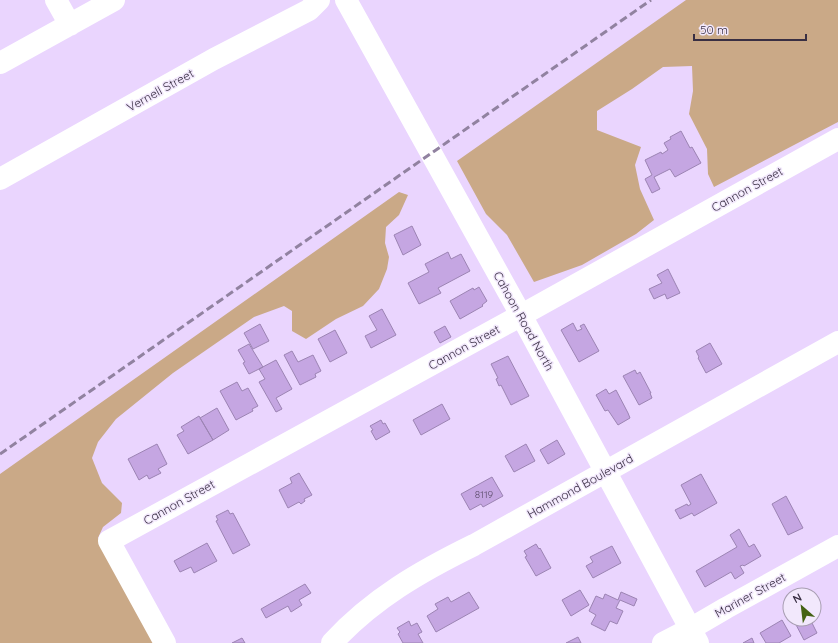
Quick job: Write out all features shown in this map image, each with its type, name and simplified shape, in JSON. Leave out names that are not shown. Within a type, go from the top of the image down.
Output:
[{"type":"street","points":[[56,0],[70,25]]},
{"type":"street","points":[[0,63],[114,0]]},
{"type":"street","name":"Vernell Street","points":[[0,179],[214,59],[308,10],[319,0]]},
{"type":"street","name":"Cahoon Road North","points":[[346,0],[521,315],[694,636]]},
{"type":"street","name":"Cannon Street","points":[[165,643],[109,541],[838,139]]},
{"type":"street","name":"Hammond Boulevard","points":[[332,643],[347,627],[380,599],[409,579],[474,545],[838,342]]},
{"type":"street","name":"Mariner Street","points":[[662,643],[694,636],[726,608],[838,546]]},
{"type":"shaded area","points":[[686,0],[838,0],[838,122],[714,187],[708,174],[707,149],[689,114],[693,91],[692,66],[663,67],[597,111],[597,130],[641,147],[635,165],[640,189],[654,220],[636,234],[582,265],[534,282],[507,235],[486,214],[457,161]]},
{"type":"shaded area","points":[[399,192],[408,195],[399,215],[386,227],[385,243],[389,257],[387,269],[379,289],[363,306],[336,319],[306,339],[292,331],[292,311],[284,306],[254,317],[173,373],[116,419],[98,442],[92,458],[102,483],[122,503],[121,513],[103,527],[98,538],[155,643],[0,643],[0,474]]},
{"type":"building","points":[[681,131],[690,148],[692,147],[701,163],[675,177],[670,169],[654,177],[660,189],[652,193],[645,179],[652,175],[645,160],[661,152],[662,154],[668,150],[664,143],[671,139],[670,137]]},
{"type":"building","points":[[412,226],[421,245],[403,255],[394,235]]},
{"type":"building","points":[[448,252],[451,259],[461,254],[470,271],[438,288],[441,293],[419,304],[408,283],[429,272],[425,264]]},
{"type":"building","points":[[668,269],[680,293],[667,299],[665,294],[654,299],[649,289],[662,283],[657,275]]},
{"type":"building","points":[[479,287],[487,301],[482,305],[483,306],[460,319],[450,301],[473,288],[474,290]]},
{"type":"building","points":[[382,309],[396,335],[371,348],[365,336],[377,330],[369,316]]},
{"type":"building","points":[[573,323],[577,331],[582,329],[580,326],[584,324],[599,351],[579,362],[561,330]]},
{"type":"building","points":[[260,324],[269,341],[253,349],[244,333]]},
{"type":"building","points":[[445,326],[451,337],[440,343],[434,332]]},
{"type":"building","points":[[335,330],[347,353],[330,362],[318,339]]},
{"type":"building","points":[[710,343],[722,364],[706,373],[696,351]]},
{"type":"building","points":[[249,344],[263,367],[249,374],[243,363],[245,362],[238,350]]},
{"type":"building","points":[[292,351],[298,362],[313,355],[321,371],[315,374],[316,377],[300,385],[284,355]]},
{"type":"building","points":[[508,356],[529,396],[511,405],[501,385],[499,386],[496,379],[498,378],[491,364]]},
{"type":"building","points":[[276,360],[292,389],[276,398],[282,409],[276,412],[259,382],[265,379],[259,369]]},
{"type":"building","points":[[635,370],[637,374],[640,372],[652,398],[639,405],[623,376]]},
{"type":"building","points":[[237,382],[242,391],[248,388],[258,406],[252,409],[253,411],[236,420],[220,391]]},
{"type":"building","points":[[606,389],[609,394],[616,390],[630,418],[618,425],[608,410],[605,411],[596,395]]},
{"type":"building","points":[[442,404],[450,419],[421,435],[413,420]]},
{"type":"building","points":[[217,408],[229,430],[213,440],[200,418]]},
{"type":"building","points":[[199,416],[213,440],[188,454],[177,435],[184,431],[181,427]]},
{"type":"building","points":[[381,420],[383,424],[385,423],[390,432],[376,440],[370,426]]},
{"type":"building","points":[[557,440],[565,454],[548,464],[540,450]]},
{"type":"building","points":[[157,444],[167,464],[158,469],[161,473],[149,479],[147,475],[139,480],[128,459]]},
{"type":"building","points":[[526,444],[535,461],[514,472],[505,456]]},
{"type":"building","points":[[299,473],[312,495],[304,499],[305,501],[301,504],[299,502],[288,508],[279,490],[292,483],[290,478]]},
{"type":"building","points":[[701,474],[717,503],[694,516],[692,513],[680,519],[675,510],[687,504],[688,506],[691,504],[681,485]]},
{"type":"building","points":[[492,477],[503,496],[483,507],[481,504],[470,510],[461,494]]},
{"type":"building","points":[[786,496],[803,528],[788,535],[772,504]]},
{"type":"building","points":[[228,510],[230,514],[233,513],[250,545],[233,554],[216,521],[218,520],[216,516]]},
{"type":"building","points":[[739,529],[749,547],[754,544],[761,556],[744,566],[740,566],[744,573],[735,579],[731,572],[705,587],[696,571],[737,547],[730,535]]},
{"type":"building","points":[[207,543],[217,561],[194,573],[191,567],[180,572],[174,561]]},
{"type":"building","points":[[536,544],[539,549],[540,548],[551,568],[536,576],[525,557],[527,556],[524,551]]},
{"type":"building","points":[[612,546],[621,563],[593,578],[586,566],[593,562],[590,557]]},
{"type":"building","points":[[305,584],[311,593],[299,600],[302,605],[291,612],[288,606],[266,618],[261,609]]},
{"type":"building","points":[[580,590],[589,605],[571,616],[562,600]]},
{"type":"building","points":[[469,592],[479,608],[436,632],[427,616],[438,609],[435,604],[448,597],[451,602]]},
{"type":"building","points":[[621,592],[637,599],[634,606],[620,600],[616,608],[623,611],[617,624],[610,621],[605,631],[591,624],[596,615],[589,611],[596,596],[603,599],[605,594],[618,600]]},
{"type":"building","points":[[782,620],[782,627],[786,627],[791,636],[779,643],[766,643],[760,633]]},
{"type":"building","points":[[409,621],[411,626],[417,623],[422,632],[418,634],[423,643],[403,643],[398,634],[400,632],[397,628]]},
{"type":"building","points":[[797,627],[814,627],[817,633],[804,640]]},
{"type":"building","points":[[578,637],[581,643],[566,643]]},
{"type":"building","points":[[242,638],[245,643],[232,643]]},
{"type":"building","points":[[752,638],[754,643],[743,643]]},
{"type":"railway","points":[[0,454],[651,0]]}]
